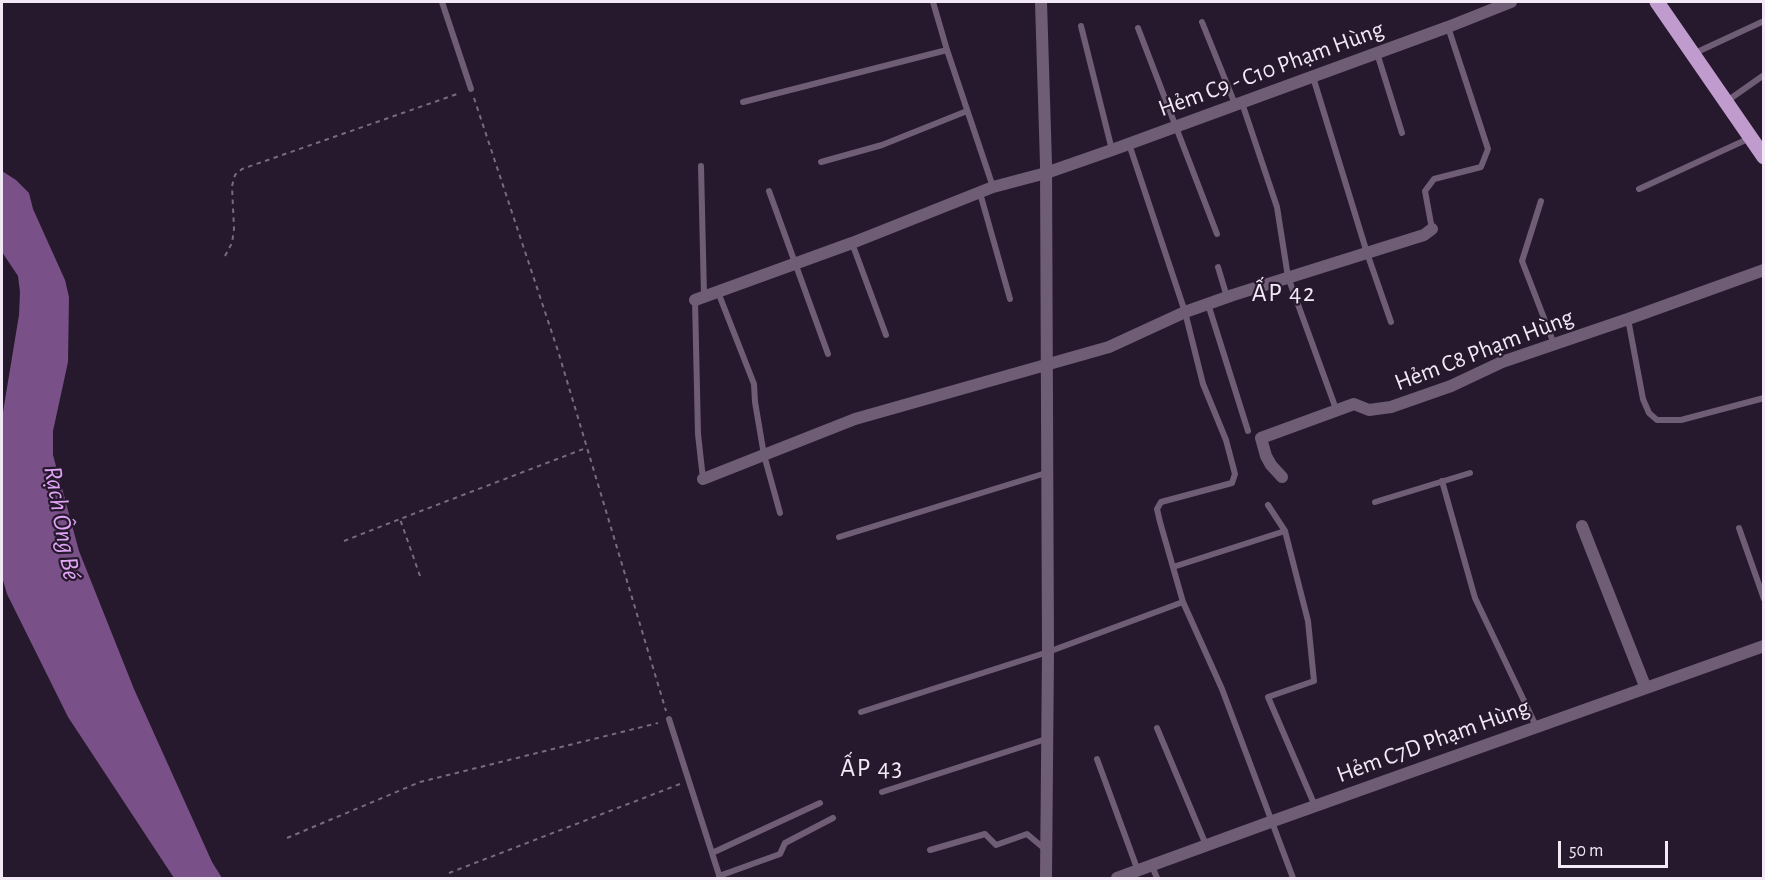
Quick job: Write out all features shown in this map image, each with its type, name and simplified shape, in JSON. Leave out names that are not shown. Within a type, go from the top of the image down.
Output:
[{"type":"main road","points":[[1657,2],[1764,157]]},
{"type":"street","points":[[1041,2],[1046,173],[1048,652],[1046,879]]},
{"type":"street","name":"Hẻm C9 - C10 Phạm Hùng","points":[[700,299],[795,262],[852,243],[993,187],[1046,173],[1112,150],[1511,2]]},
{"type":"street","points":[[703,479],[855,418],[1109,347],[1185,312],[1424,235],[1432,229]]},
{"type":"street","name":"Hẻm C8 Phạm Hùng","points":[[1282,477],[1266,456],[1261,438],[1354,404],[1369,410],[1391,407],[1451,386],[1502,362],[1764,270]]},
{"type":"street","points":[[1581,526],[1646,686]]},
{"type":"street","name":"Hẻm C7D Phạm Hùng","points":[[1118,879],[1646,686],[1764,646]]},
{"type":"lane","points":[[442,2],[471,89]]},
{"type":"lane","points":[[933,2],[946,50],[993,187]]},
{"type":"lane","points":[[1694,54],[1764,21]]},
{"type":"lane","points":[[1202,22],[1238,103],[1277,207],[1288,277],[1336,409]]},
{"type":"lane","points":[[1081,26],[1112,150]]},
{"type":"lane","points":[[1432,229],[1425,191],[1434,179],[1481,167],[1488,149],[1448,27]]},
{"type":"lane","points":[[1138,28],[1217,234]]},
{"type":"lane","points":[[743,102],[946,50]]},
{"type":"lane","points":[[1377,53],[1402,133]]},
{"type":"lane","points":[[1726,102],[1764,75]]},
{"type":"lane","points":[[1312,76],[1391,322]]},
{"type":"lane","points":[[821,162],[882,145],[968,111]]},
{"type":"lane","points":[[1639,189],[1750,138]]},
{"type":"lane","points":[[1128,143],[1185,312],[1203,384],[1226,440],[1235,474],[1232,483],[1161,502],[1158,506],[1160,522],[1183,602],[1222,689],[1293,879]]},
{"type":"lane","points":[[701,166],[698,434],[703,479]]},
{"type":"lane","points":[[769,191],[828,354]]},
{"type":"lane","points":[[980,192],[1010,299]]},
{"type":"lane","points":[[1541,201],[1522,261],[1554,344]]},
{"type":"lane","points":[[852,243],[886,335]]},
{"type":"lane","points":[[1218,267],[1227,297]]},
{"type":"lane","points":[[718,292],[754,384],[764,455],[780,513]]},
{"type":"lane","points":[[1208,304],[1248,431]]},
{"type":"lane","points":[[1628,319],[1643,399],[1649,413],[1657,420],[1681,420],[1764,398]]},
{"type":"lane","points":[[1375,502],[1470,472]]},
{"type":"lane","points":[[839,537],[1046,473]]},
{"type":"lane","points":[[1442,481],[1475,598],[1536,726]]},
{"type":"lane","points":[[1268,505],[1285,531],[1308,621],[1314,681],[1269,697],[1315,806]]},
{"type":"lane","points":[[1739,528],[1764,599]]},
{"type":"lane","points":[[1173,567],[1285,531]]},
{"type":"lane","points":[[861,712],[1048,652],[1183,602]]},
{"type":"lane","points":[[669,719],[720,877],[780,854],[785,843],[833,818]]},
{"type":"lane","points":[[1157,728],[1206,845]]},
{"type":"lane","points":[[882,792],[1046,739]]},
{"type":"lane","points":[[1097,759],[1138,872]]},
{"type":"lane","points":[[712,853],[820,802]]},
{"type":"lane","points":[[930,850],[986,834],[996,845],[1027,834],[1046,850]]},
{"type":"lane","points":[[1152,866],[1157,879]]},
{"type":"path","points":[[225,256],[232,243],[234,229],[232,186],[235,175],[242,169],[471,89],[558,351],[669,719],[646,728],[420,782],[287,838]]},
{"type":"path","points":[[344,541],[586,448]]},
{"type":"path","points":[[400,519],[420,576]]},
{"type":"path","points":[[449,873],[688,780]]},
{"type":"water","name":"Rạch Ông Bé","points":[[2,171],[16,180],[29,193],[33,209],[65,280],[69,297],[68,362],[53,431],[53,455],[79,551],[134,689],[212,862],[222,878],[174,878],[68,717],[7,594],[2,577],[2,418],[19,315],[20,292],[18,276],[2,252]]},
{"type":"district","name":"ẤP 42","points":[[1284,293]]},
{"type":"district","name":"ẤP 43","points":[[872,768]]}]
